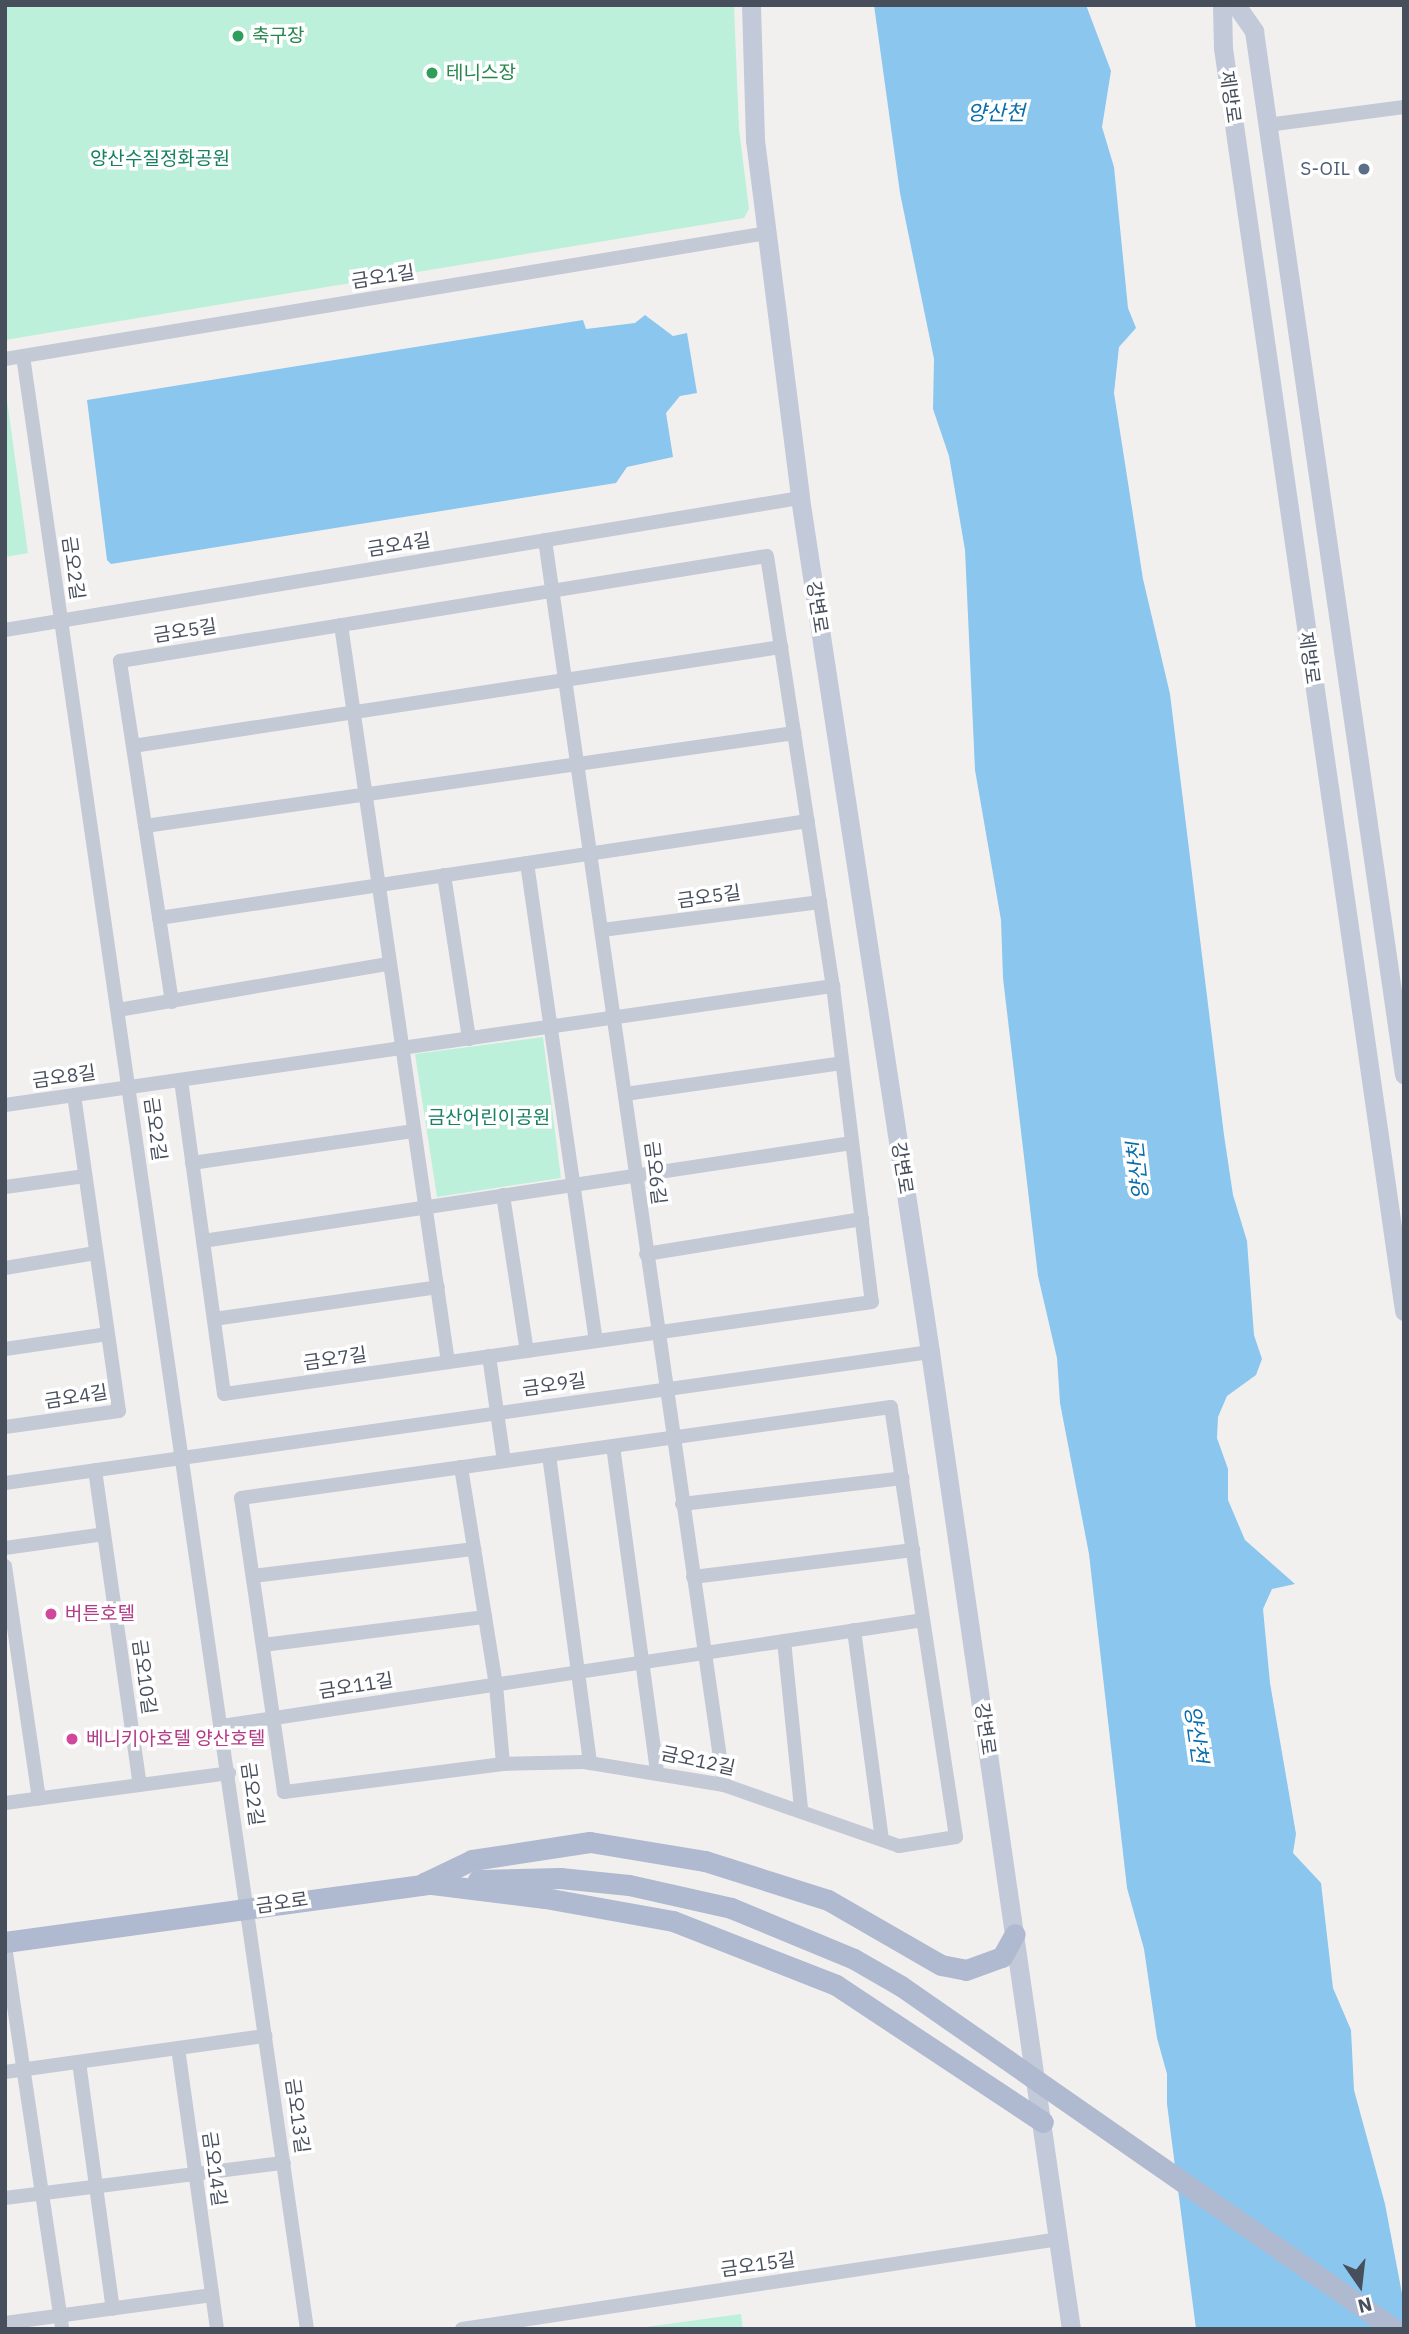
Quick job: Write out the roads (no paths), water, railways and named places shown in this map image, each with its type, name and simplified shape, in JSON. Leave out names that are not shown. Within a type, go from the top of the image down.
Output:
[{"type":"main road","points":[[424,1883],[472,1860],[590,1842],[705,1861],[828,1900],[941,1965],[966,1969],[1002,1956],[1015,1934]]},
{"type":"main road","name":"금오로","points":[[5,1944],[424,1883],[560,1878],[629,1885],[720,1905],[777,1924],[854,1959],[901,1986],[1394,2329]]},
{"type":"main road","points":[[424,1883],[545,1898],[673,1921],[836,1985],[1043,2122]]},
{"type":"street","name":"강변로","points":[[751,5],[755,139],[800,498],[930,1352],[1071,2329]]},
{"type":"street","name":"제방로","points":[[1222,5],[1225,62],[1404,1311]]},
{"type":"street","points":[[1236,5],[1254,32],[1404,1074]]},
{"type":"street","points":[[1267,125],[1404,107]]},
{"type":"street","name":"금오1길","points":[[5,359],[766,233]]},
{"type":"street","name":"금오2길","points":[[23,356],[249,1908]]},
{"type":"street","name":"금오4길","points":[[5,630],[800,498]]},
{"type":"street","points":[[545,540],[615,1018]]},
{"type":"street","name":"금오5길","points":[[172,1002],[120,661],[767,556],[833,986]]},
{"type":"street","points":[[341,625],[388,964],[449,1362]]},
{"type":"street","points":[[133,746],[781,647]]},
{"type":"street","points":[[145,826],[794,733]]},
{"type":"street","points":[[159,918],[808,821]]},
{"type":"street","points":[[527,863],[596,1341]]},
{"type":"street","points":[[444,875],[469,1039]]},
{"type":"street","name":"금오5길","points":[[603,930],[820,902]]},
{"type":"street","points":[[118,1010],[388,964]]},
{"type":"street","points":[[129,1087],[833,986]]},
{"type":"street","name":"금오7길","points":[[181,1080],[224,1394],[872,1302],[833,986]]},
{"type":"street","name":"금오6길","points":[[615,1018],[671,1438]]},
{"type":"street","points":[[625,1094],[842,1063]]},
{"type":"street","name":"금오8길","points":[[5,1105],[129,1087]]},
{"type":"street","name":"금오4길","points":[[5,1427],[119,1411],[74,1095]]},
{"type":"street","points":[[192,1163],[413,1131]]},
{"type":"street","points":[[203,1241],[852,1143]]},
{"type":"street","points":[[5,1187],[86,1176]]},
{"type":"street","points":[[503,1195],[527,1351]]},
{"type":"street","points":[[646,1254],[862,1219]]},
{"type":"street","points":[[5,1268],[96,1253]]},
{"type":"street","points":[[214,1319],[438,1287]]},
{"type":"street","points":[[5,1349],[108,1334]]},
{"type":"street","name":"금오9길","points":[[183,1457],[930,1352]]},
{"type":"street","points":[[489,1356],[504,1461]]},
{"type":"street","name":"금오12길","points":[[891,1407],[956,1837],[899,1846],[801,1809],[724,1785],[590,1763],[503,1763],[284,1792],[242,1498],[613,1446],[891,1407]]},
{"type":"street","points":[[671,1438],[724,1785]]},
{"type":"street","points":[[613,1446],[657,1772]]},
{"type":"street","points":[[549,1455],[590,1763]]},
{"type":"street","points":[[5,1483],[183,1457]]},
{"type":"street","points":[[461,1467],[496,1685],[503,1763]]},
{"type":"street","name":"금오10길","points":[[95,1470],[140,1785]]},
{"type":"street","points":[[682,1504],[902,1478]]},
{"type":"street","points":[[5,1548],[104,1534]]},
{"type":"street","points":[[253,1576],[474,1549]]},
{"type":"street","points":[[693,1577],[913,1550]]},
{"type":"street","points":[[5,1566],[39,1799]]},
{"type":"street","points":[[262,1645],[485,1617]]},
{"type":"street","name":"금오11길","points":[[222,1726],[923,1620]]},
{"type":"street","points":[[854,1630],[882,1839]]},
{"type":"street","points":[[783,1641],[801,1809]]},
{"type":"street","points":[[5,1803],[229,1773]]},
{"type":"street","name":"금오13길","points":[[249,1908],[307,2329]]},
{"type":"street","points":[[5,1944],[61,2322]]},
{"type":"street","points":[[5,2072],[266,2036]]},
{"type":"street","name":"금오14길","points":[[178,2048],[217,2329]]},
{"type":"street","points":[[79,2062],[113,2309]]},
{"type":"street","points":[[5,2198],[284,2162]]},
{"type":"street","name":"금오15길","points":[[462,2329],[1059,2239]]},
{"type":"street","points":[[5,2323],[61,2322],[113,2309],[212,2295]]},
{"type":"water","name":"양산천","points":[[874,5],[1086,5],[1111,71],[1102,127],[1114,167],[1128,308],[1136,328],[1119,347],[1114,393],[1143,579],[1170,694],[1224,1135],[1233,1195],[1247,1241],[1254,1335],[1262,1359],[1256,1375],[1227,1396],[1218,1417],[1217,1438],[1228,1469],[1228,1500],[1245,1540],[1295,1584],[1272,1589],[1263,1609],[1270,1683],[1296,1834],[1293,1853],[1321,1883],[1333,1988],[1351,2030],[1354,2090],[1385,2204],[1404,2304],[1404,2329],[1196,2329],[1167,2104],[1167,2074],[1157,2038],[1144,1949],[1127,1888],[1089,1554],[1060,1403],[1057,1358],[1038,1276],[1003,978],[1001,920],[975,770],[965,550],[949,456],[933,409],[934,359],[900,193]]},
{"type":"water","points":[[645,315],[673,336],[687,333],[697,393],[680,396],[666,413],[673,457],[627,467],[616,483],[111,564],[107,560],[87,400],[583,320],[586,329],[635,323]]},
{"type":"place","name":"축구장","points":[[238,36]]},
{"type":"place","name":"테니스장","points":[[432,73]]},
{"type":"place","name":"S-OIL","points":[[1364,169]]},
{"type":"place","name":"버튼호텔","points":[[51,1614]]},
{"type":"place","name":"베니키아호텔 양산호텔","points":[[72,1739]]},
{"type":"park label","name":"양산수질정화공원","points":[[160,159]]},
{"type":"park label","name":"금산어린이공원","points":[[489,1118]]}]
